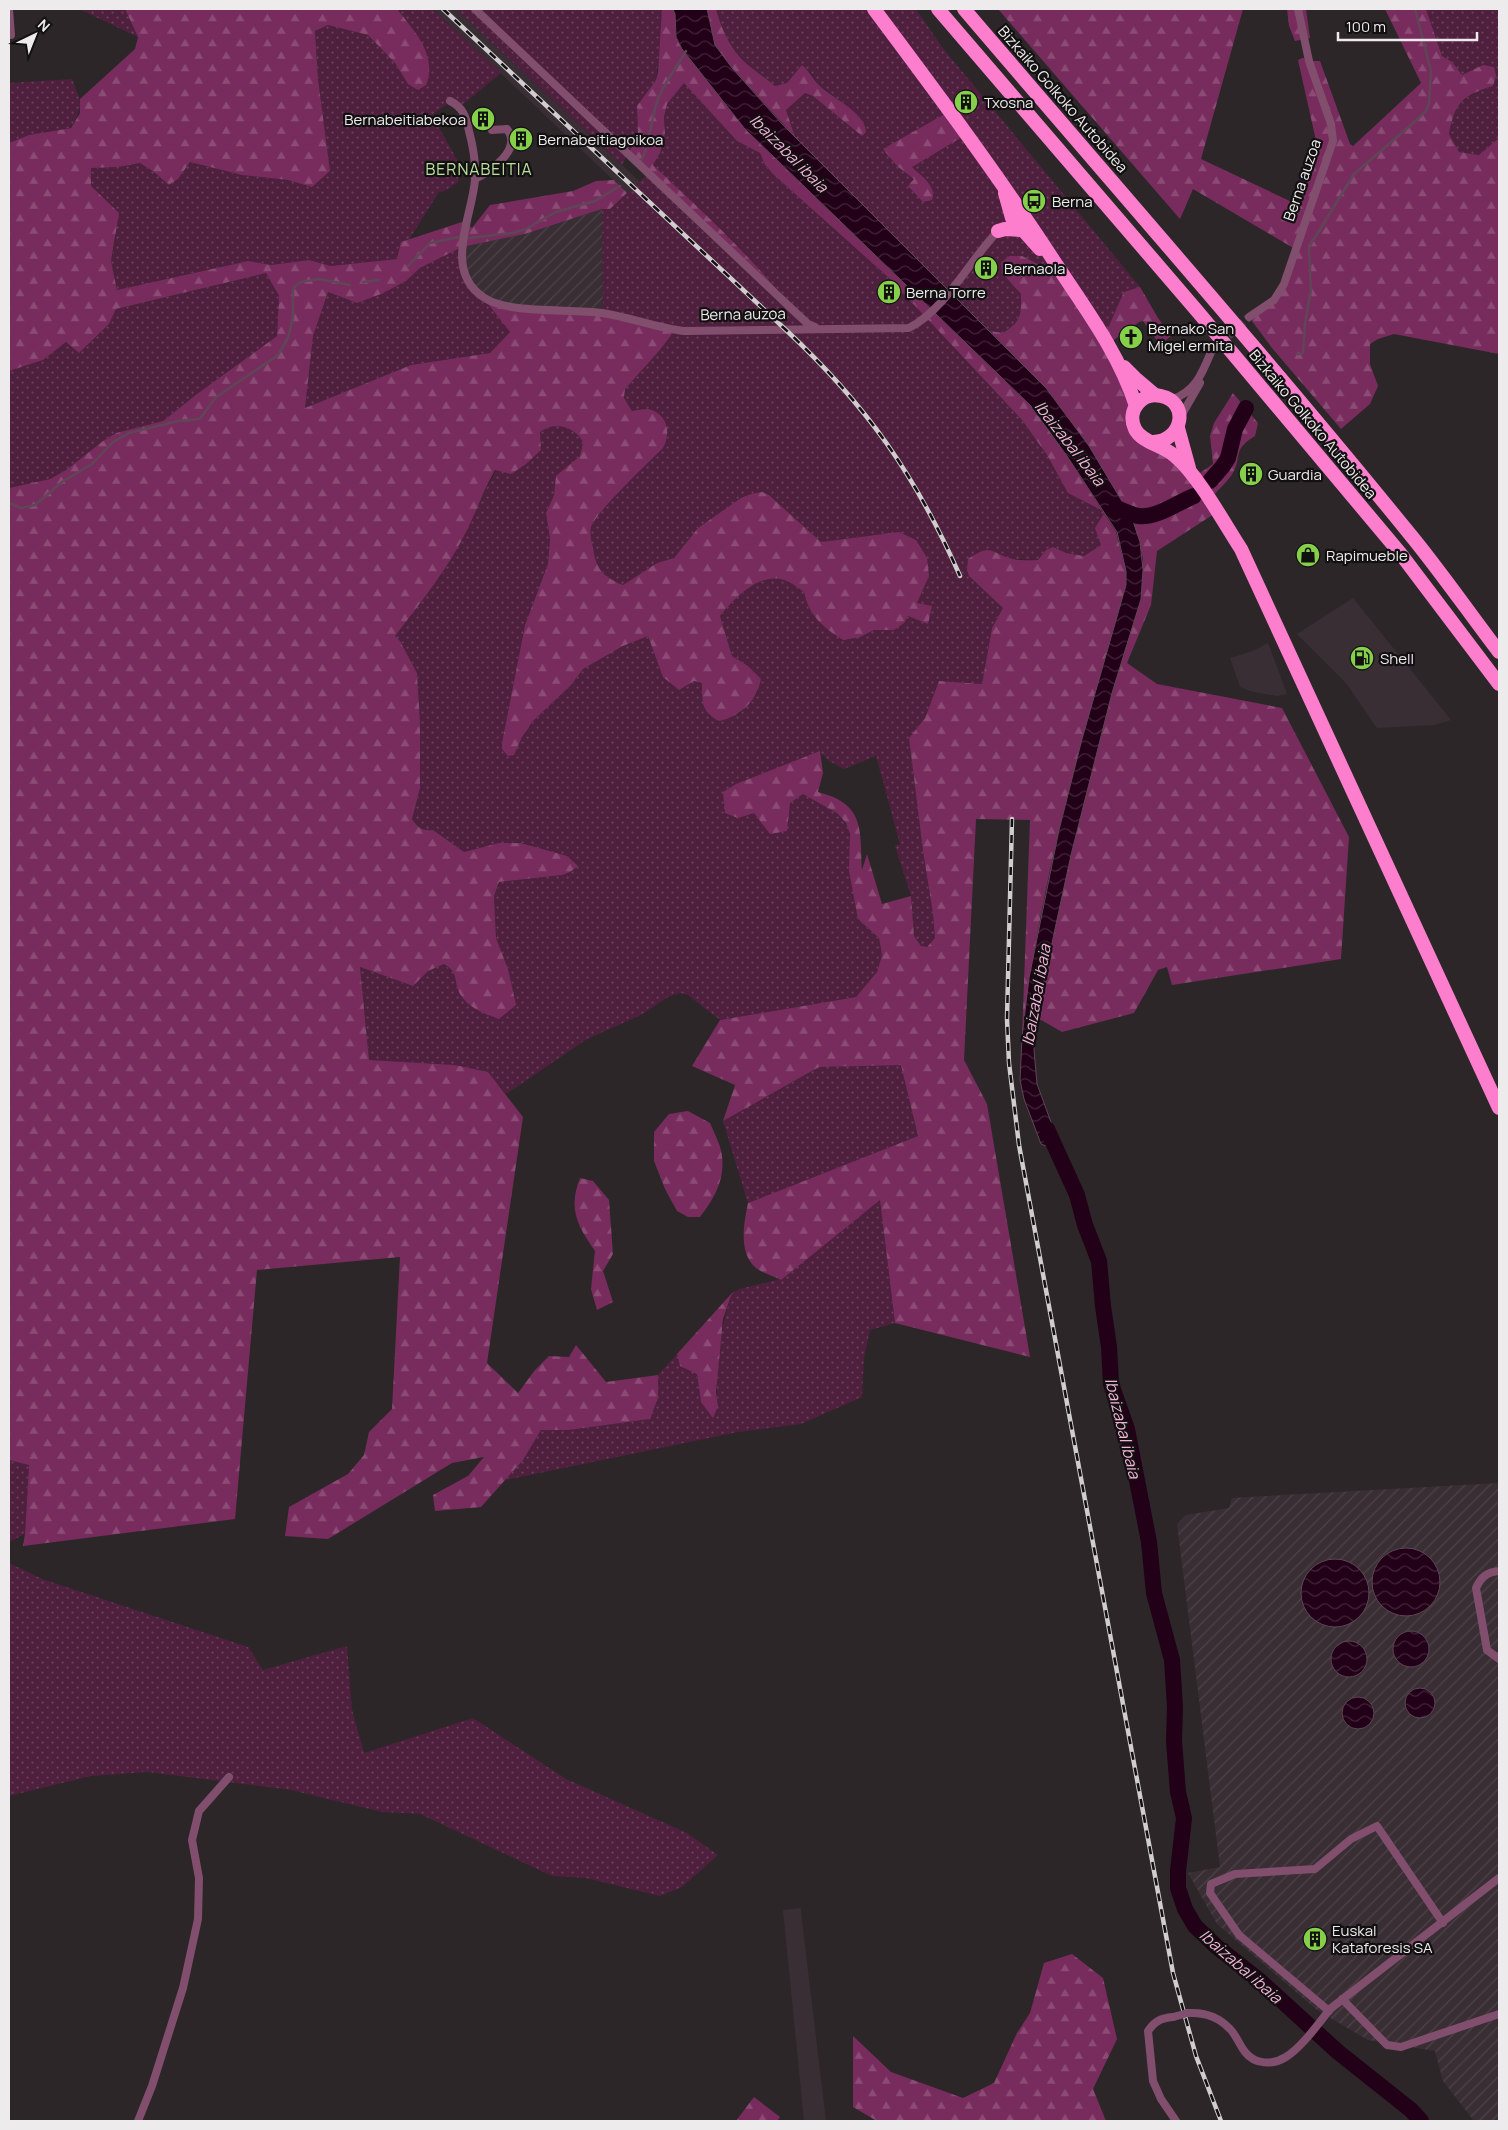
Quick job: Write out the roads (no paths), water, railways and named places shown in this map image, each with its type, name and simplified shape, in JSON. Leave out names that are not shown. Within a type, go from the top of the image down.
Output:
[{"type":"highway","points":[[874,9],[999,178],[1117,359],[1135,378],[1156,395],[1171,400],[1179,413],[1179,424],[1191,473]]},
{"type":"highway","name":"Bizkaiko Golkoko Autobidea","points":[[938,9],[1198,312],[1400,553],[1499,684]]},
{"type":"highway","name":"Bizkaiko Golkoko Autobidea","points":[[964,9],[1323,430],[1414,540],[1499,652]]},
{"type":"highway","points":[[999,178],[1011,214],[1021,230],[1053,260]]},
{"type":"highway","points":[[998,231],[1011,214]]},
{"type":"highway","points":[[998,231],[1005,229],[1021,230]]},
{"type":"highway","points":[[1117,359],[1136,406]]},
{"type":"highway","points":[[1156,395],[1141,400],[1136,406],[1132,414],[1134,429],[1145,440],[1153,442],[1174,456],[1191,473],[1241,549],[1499,1108]]},
{"type":"highway","points":[[1153,442],[1168,439],[1179,424]]},
{"type":"street","points":[[9,9],[11,35]]},
{"type":"street","points":[[475,9],[808,324],[822,328]]},
{"type":"street","name":"Berna auzoa","points":[[1249,317],[1274,300],[1284,284],[1333,141],[1331,124],[1309,61],[1298,9]]},
{"type":"street","points":[[450,101],[459,105],[467,120],[474,158],[475,179],[499,164],[512,142],[511,133],[507,129],[492,130]]},
{"type":"street","name":"Berna auzoa","points":[[475,179],[465,221],[462,253],[463,269],[471,285],[482,296],[494,303],[522,308],[603,313],[684,331],[909,328],[921,322],[929,314],[998,231]]},
{"type":"street","points":[[1179,424],[1189,401],[1200,385],[1201,376],[1210,352]]},
{"type":"street","points":[[1171,400],[1190,390],[1201,376]]},
{"type":"street","points":[[1499,1572],[1486,1574],[1480,1579],[1476,1588],[1487,1650],[1499,1659]]},
{"type":"street","points":[[138,2121],[152,2086],[183,1988],[198,1919],[199,1878],[192,1840],[199,1811],[229,1777]]},
{"type":"street","points":[[1328,2011],[1239,1935],[1210,1893],[1211,1884],[1235,1874],[1314,1869],[1352,1839],[1376,1826],[1443,1923]]},
{"type":"street","points":[[1176,2121],[1161,2099],[1153,2081],[1148,2031],[1153,2024],[1162,2018],[1188,2013],[1208,2015],[1220,2020],[1231,2030],[1245,2052],[1260,2062],[1273,2062],[1287,2057],[1308,2036],[1328,2011],[1342,1999],[1499,1878]]},
{"type":"street","points":[[1342,1999],[1387,2045],[1401,2047],[1499,2014]]},
{"type":"water","points":[[673,9],[707,9],[715,45],[732,68],[782,124],[1046,388],[1089,446],[1134,524],[1140,542],[1143,570],[1141,599],[1112,693],[1071,855],[1036,1017],[1034,1050],[1037,1084],[1062,1152],[1041,1144],[1024,1099],[1020,1080],[1022,1037],[1029,978],[1059,830],[1082,739],[1126,585],[1126,571],[1117,532],[1067,456],[1031,406],[745,129],[682,49],[676,37]]},
{"type":"water","points":[[1406,1548],[1419,1551],[1430,1558],[1437,1569],[1440,1582],[1437,1595],[1430,1606],[1419,1613],[1406,1616],[1393,1613],[1382,1606],[1375,1595],[1372,1582],[1375,1569],[1382,1558],[1393,1551]]},
{"type":"water","points":[[1335,1559],[1348,1562],[1359,1569],[1366,1580],[1369,1593],[1366,1606],[1359,1617],[1348,1624],[1335,1627],[1322,1624],[1311,1617],[1304,1606],[1301,1593],[1304,1580],[1311,1569],[1322,1562]]},
{"type":"water","points":[[1411,1631],[1418,1632],[1424,1636],[1428,1642],[1428,1656],[1424,1662],[1418,1666],[1411,1667],[1404,1666],[1398,1662],[1394,1656],[1393,1649],[1394,1642],[1398,1636],[1404,1632]]},
{"type":"water","points":[[1349,1641],[1362,1646],[1367,1659],[1362,1672],[1349,1677],[1336,1672],[1331,1659],[1336,1646]]},
{"type":"water","points":[[1420,1688],[1431,1692],[1435,1703],[1431,1714],[1420,1718],[1409,1714],[1405,1703],[1409,1692]]},
{"type":"water","points":[[1358,1697],[1364,1698],[1369,1702],[1373,1707],[1373,1719],[1369,1724],[1364,1728],[1358,1729],[1352,1728],[1347,1724],[1343,1719],[1342,1713],[1343,1707],[1347,1702],[1352,1698]]},
{"type":"waterway","points":[[1298,354],[1303,353],[1305,323],[1311,290],[1309,248],[1311,244],[1354,174],[1411,125],[1426,111],[1429,104],[1431,71],[1415,9]]},
{"type":"waterway","points":[[641,162],[660,95],[686,51]]},
{"type":"waterway","points":[[468,238],[513,233],[526,229],[556,212],[595,201],[620,186]]},
{"type":"waterway","points":[[408,266],[430,243],[459,237]]},
{"type":"waterway","points":[[9,503],[21,508],[35,505],[62,482],[92,464],[113,442],[129,433],[178,421],[200,419],[215,398],[278,355],[288,338],[293,318],[293,290],[295,286],[301,282],[319,279],[350,285]]},
{"type":"waterway","points":[[363,282],[379,280]]},
{"type":"waterway","points":[[1210,481],[1228,458],[1235,429],[1246,408]]},
{"type":"waterway","points":[[1116,508],[1139,516],[1153,515],[1194,496]]},
{"type":"waterway","name":"Ibaizabal ibaia","points":[[1047,1129],[1077,1195],[1085,1225],[1099,1261],[1109,1347],[1111,1384],[1127,1429],[1149,1542],[1154,1593],[1172,1660],[1175,1707],[1174,1741],[1178,1792],[1184,1818],[1178,1888],[1185,1909],[1195,1926],[1217,1947],[1259,1980],[1338,2052],[1411,2110],[1421,2121]]},
{"type":"tunnel","points":[[1211,352],[1249,317]]},
{"type":"railway","points":[[443,9],[786,330],[841,386],[865,414],[907,473],[943,539],[960,576]]},
{"type":"railway","points":[[1012,819],[1007,1019],[1009,1063],[1019,1145],[1173,1973],[1196,2056],[1221,2121]]},
{"type":"place","name":"Txosna","points":[[966,102]]},
{"type":"place","name":"Bernabeitiabekoa","points":[[483,119]]},
{"type":"place","name":"Bernabeitiagoikoa","points":[[521,139]]},
{"type":"place","name":"Berna","points":[[1034,201]]},
{"type":"place","name":"Bernaola","points":[[986,268]]},
{"type":"place","name":"Berna Torre","points":[[889,292]]},
{"type":"place","name":"Bernako San Migel ermita","points":[[1131,337]]},
{"type":"place","name":"Guardia","points":[[1251,474]]},
{"type":"place","name":"Rapimueble","points":[[1308,555]]},
{"type":"place","name":"Shell","points":[[1362,658]]},
{"type":"place","name":"Euskal Kataforesis SA","points":[[1315,1939]]},
{"type":"district","name":"BERNABEITIA","points":[[479,169]]}]
